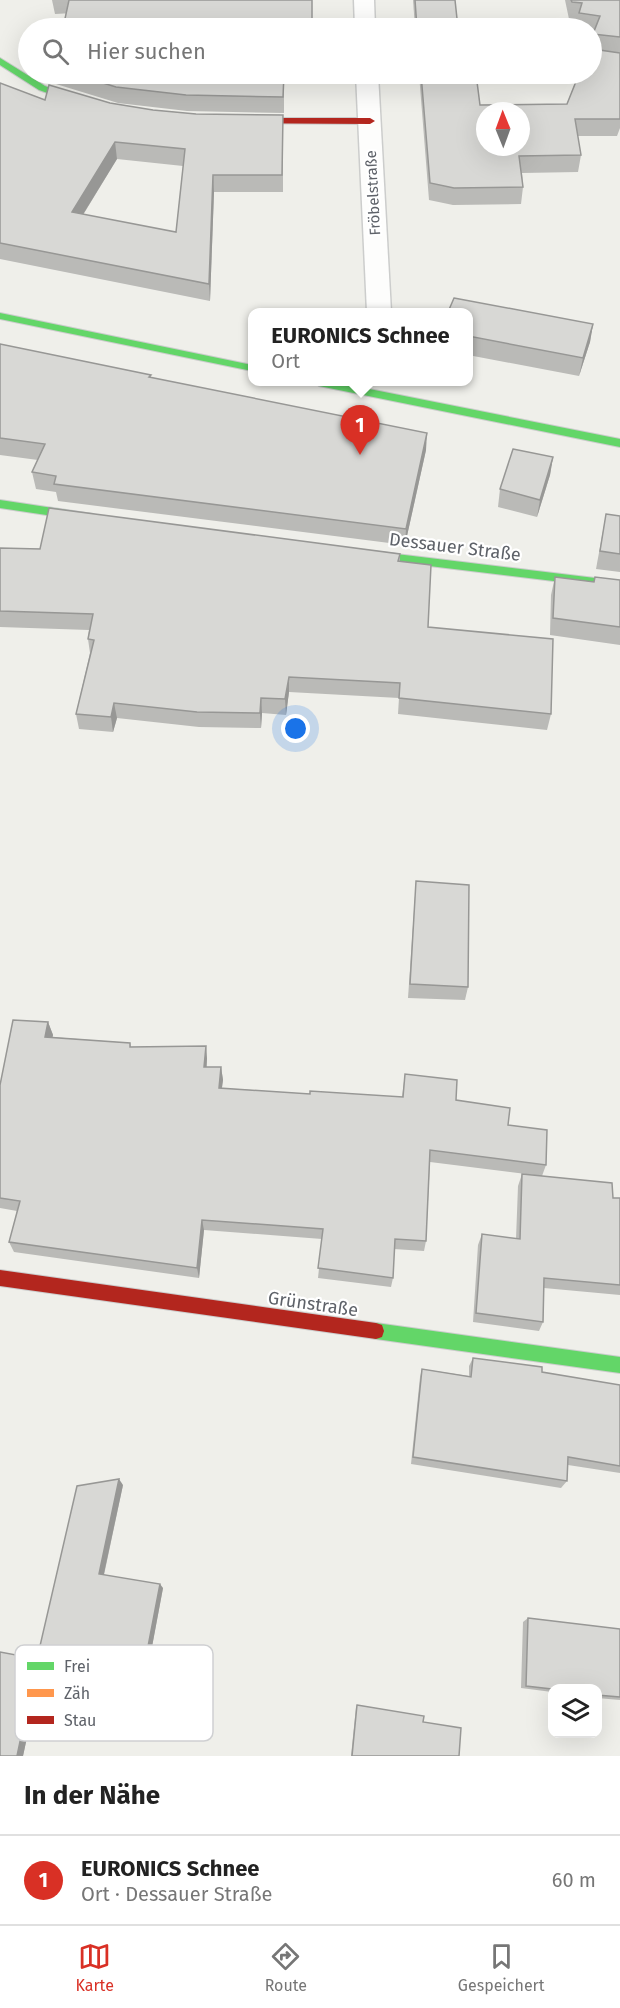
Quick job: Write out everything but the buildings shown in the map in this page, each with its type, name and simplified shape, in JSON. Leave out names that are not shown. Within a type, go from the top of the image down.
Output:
[{"type":"street","points":[[364,0],[365,18]]},
{"type":"street","points":[[0,61],[18,74]]},
{"type":"street","points":[[34,84],[102,109]]},
{"type":"street","name":"Fröbelstraße","points":[[368,84],[379,308]]},
{"type":"street","points":[[221,121],[370,122]]},
{"type":"street","points":[[0,316],[248,367]]},
{"type":"street","points":[[364,386],[620,443]]},
{"type":"street","points":[[0,504],[105,520]]},
{"type":"street","name":"Dessauer Straße","points":[[336,551],[620,585]]},
{"type":"street","name":"Grünstraße","points":[[0,1278],[620,1365]]},
{"type":"traffic: fast","points":[[0,61],[18,73]]},
{"type":"traffic: fast","points":[[36,84],[89,105]]},
{"type":"traffic: fast","points":[[0,316],[248,367]]},
{"type":"traffic: fast","points":[[339,386],[620,443]]},
{"type":"traffic: fast","points":[[0,504],[93,518]]},
{"type":"traffic: fast","points":[[355,553],[620,585]]},
{"type":"traffic: fast","points":[[376,1331],[620,1365]]},
{"type":"traffic: jam","points":[[238,121],[370,121]]},
{"type":"traffic: jam","points":[[0,1278],[376,1331]]},
{"type":"place","name":"EURONICS Schnee","points":[[360,455]]}]
